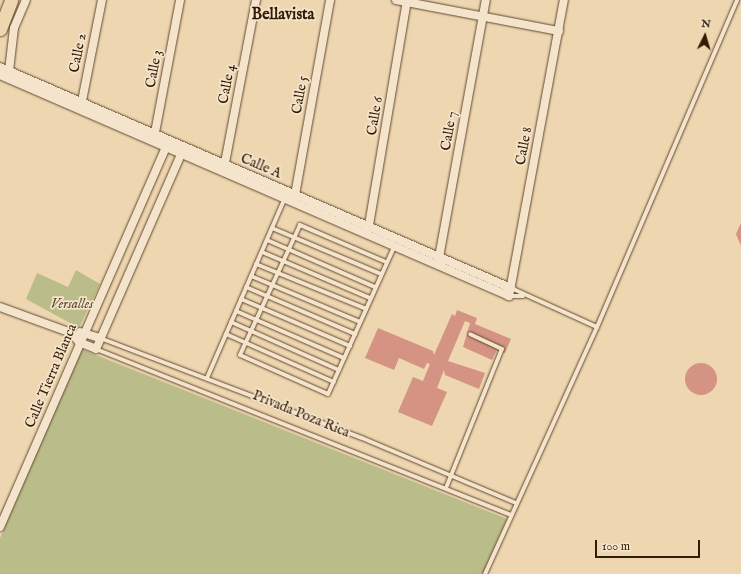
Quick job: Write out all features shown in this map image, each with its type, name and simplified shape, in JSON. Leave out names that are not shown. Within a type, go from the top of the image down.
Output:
[{"type":"main road","points":[[0,29],[12,0]]},
{"type":"street","points":[[9,71],[14,28],[26,0]]},
{"type":"street","name":"Calle 2","points":[[81,107],[102,0]]},
{"type":"street","name":"Calle 3","points":[[154,138],[180,0]]},
{"type":"street","name":"Calle 4","points":[[224,169],[256,0]]},
{"type":"street","name":"Calle 5","points":[[295,195],[330,0]]},
{"type":"street","points":[[396,0],[559,31]]},
{"type":"street","name":"Calle 7","points":[[438,262],[486,0]]},
{"type":"street","name":"Calle 8","points":[[510,292],[564,0]]},
{"type":"street","name":"Calle 6","points":[[368,236],[407,1]]},
{"type":"street","name":"Calle A","points":[[0,67],[81,107]]},
{"type":"street","name":"Calle A","points":[[0,75],[168,144],[181,154],[295,195],[369,227],[396,243],[438,262],[510,292]]},
{"type":"street","name":"Calle A","points":[[168,144],[185,146],[224,169],[284,200],[368,236],[396,243]]},
{"type":"street","name":"Calle Tierra Blanca","points":[[0,527],[84,331],[168,144]]},
{"type":"street","points":[[96,349],[185,146]]},
{"type":"street","points":[[284,200],[295,195]]},
{"type":"street","points":[[0,307],[71,333],[80,342]]},
{"type":"street","points":[[71,333],[84,331],[100,338]]},
{"type":"street","name":"Privada Poza Rica","points":[[80,342],[96,349]]},
{"type":"lane","points":[[485,574],[510,515],[597,327],[737,0]]},
{"type":"lane","points":[[207,378],[284,200]]},
{"type":"lane","points":[[386,262],[300,225],[240,355],[328,394],[386,262],[396,243]]},
{"type":"lane","points":[[272,228],[381,274]]},
{"type":"lane","points":[[267,240],[375,287]]},
{"type":"lane","points":[[262,252],[370,298]]},
{"type":"lane","points":[[256,264],[366,309]]},
{"type":"lane","points":[[252,276],[360,322]]},
{"type":"lane","points":[[246,287],[355,334]]},
{"type":"lane","points":[[510,292],[597,327]]},
{"type":"lane","points":[[510,292],[523,296]]},
{"type":"lane","points":[[241,299],[350,346]]},
{"type":"lane","points":[[236,311],[344,358]]},
{"type":"lane","points":[[231,322],[339,370]]},
{"type":"lane","points":[[226,334],[334,382]]},
{"type":"lane","points":[[446,488],[502,349],[470,334]]},
{"type":"lane","points":[[100,338],[207,378],[516,503]]},
{"type":"lane","name":"Privada Poza Rica","points":[[96,349],[446,488],[510,515]]},
{"type":"green space","name":"Versalles","points":[[76,270],[100,284],[79,328],[26,299],[37,273],[68,287]]},
{"type":"green space","points":[[81,349],[507,519],[483,574],[0,574],[0,538]]},
{"type":"building","points":[[741,223],[741,246],[736,234]]},
{"type":"building","points":[[457,310],[477,318],[475,324],[511,339],[505,353],[497,350],[492,360],[463,347],[470,323],[465,321],[448,361],[485,373],[479,389],[445,375],[444,370],[437,388],[447,392],[432,426],[398,412],[413,377],[423,381],[430,364],[427,363],[424,369],[399,358],[394,370],[365,358],[378,328],[433,351],[434,355],[452,314],[455,316]]},
{"type":"building","points":[[698,363],[704,363],[714,370],[717,379],[716,385],[710,392],[704,395],[698,395],[688,388],[685,382],[685,376],[692,366]]},
{"type":"district","name":"Bellavista","points":[[283,15]]}]
